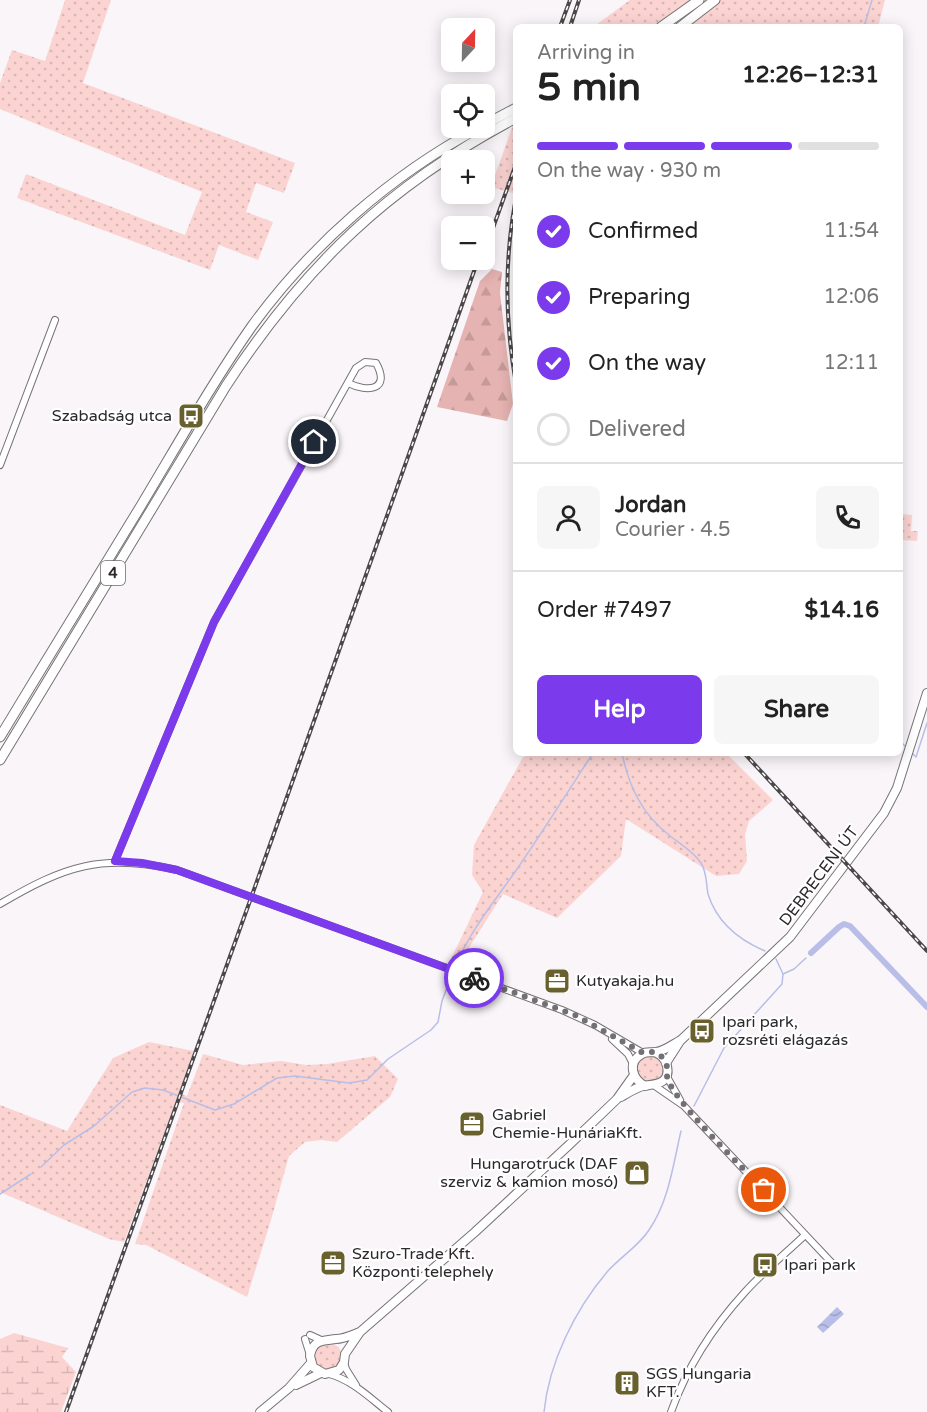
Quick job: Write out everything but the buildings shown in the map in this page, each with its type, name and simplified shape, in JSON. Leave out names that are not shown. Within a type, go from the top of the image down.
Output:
[{"type":"main road","points":[[665,24],[699,0]]},
{"type":"main road","points":[[684,24],[715,0]]},
{"type":"main road","points":[[495,119],[513,110]]},
{"type":"main road","name":"4","points":[[495,127],[513,119]]},
{"type":"main road","name":"4","points":[[0,736],[215,381],[268,306],[298,271],[375,196],[461,138]]},
{"type":"main road","name":"4","points":[[0,760],[226,386],[262,333],[306,277],[371,214],[472,138]]},
{"type":"street","points":[[0,465],[55,320]]},
{"type":"street","points":[[115,861],[214,622],[356,368],[365,362],[376,363],[381,381],[374,387],[366,390],[348,383]]},
{"type":"street","name":"DEBRECENI ÚT","points":[[680,1041],[790,937],[885,813],[899,782],[927,693]]},
{"type":"street","points":[[0,904],[20,892],[69,870],[90,864],[115,861],[142,863],[177,870],[562,1010],[643,1053],[655,1052],[680,1041]]},
{"type":"street","points":[[600,1029],[628,1054],[637,1081],[645,1086]]},
{"type":"street","points":[[666,1063],[680,1041]]},
{"type":"street","points":[[655,1052],[662,1056],[666,1063],[666,1076],[684,1106],[832,1263]]},
{"type":"street","points":[[633,1064],[643,1053]]},
{"type":"street","points":[[289,1388],[339,1370],[360,1332],[475,1232],[617,1099],[634,1075]]},
{"type":"street","points":[[617,1099],[645,1086],[655,1086],[666,1076]]},
{"type":"street","points":[[655,1086],[684,1106]]},
{"type":"street","points":[[671,1412],[687,1374],[711,1334],[745,1292],[805,1235]]},
{"type":"street","points":[[360,1332],[333,1340],[307,1337],[310,1359],[325,1374],[344,1379],[388,1412]]},
{"type":"street","points":[[262,1410],[289,1388],[310,1359],[313,1346],[321,1340]]},
{"type":"street","points":[[333,1340],[341,1345],[346,1369],[358,1388]]},
{"type":"green space","points":[[65,0],[111,0],[83,83],[295,163],[284,193],[256,183],[246,212],[273,222],[258,260],[219,245],[210,270],[17,198],[26,174],[185,235],[202,192],[0,109],[0,83],[12,50],[45,61]]},
{"type":"green space","points":[[630,0],[885,0],[879,24],[597,24]]},
{"type":"green space","points":[[513,125],[513,193],[495,188],[495,176]]},
{"type":"green space","points":[[491,270],[502,272],[500,293],[513,404],[507,421],[437,407],[480,281]]},
{"type":"green space","points":[[903,514],[912,515],[911,531],[918,531],[917,541],[903,540]]},
{"type":"green space","points":[[729,756],[773,800],[749,821],[745,834],[747,861],[739,874],[716,876],[626,819],[621,856],[557,918],[503,894],[460,962],[451,959],[483,892],[472,875],[474,845],[523,757]]},
{"type":"green space","points":[[149,1042],[194,1051],[179,1093],[187,1096],[203,1054],[243,1065],[281,1061],[306,1065],[327,1064],[375,1056],[398,1079],[390,1097],[337,1142],[321,1140],[305,1142],[289,1156],[247,1297],[146,1245],[135,1244],[184,1103],[176,1101],[124,1242],[109,1239],[0,1192],[0,1105],[67,1131],[113,1058]]},
{"type":"green space","points":[[650,1056],[660,1059],[663,1069],[660,1079],[650,1082],[640,1079],[637,1069],[640,1059]]},
{"type":"green space","points":[[14,1333],[68,1348],[62,1357],[76,1372],[61,1412],[0,1412],[0,1339]]},
{"type":"green space","points":[[328,1343],[338,1347],[342,1357],[338,1367],[328,1371],[318,1367],[314,1357],[318,1347]]},
{"type":"water","points":[[837,1307],[844,1314],[823,1333],[817,1327]]},
{"type":"waterway","points":[[865,24],[872,0]]},
{"type":"waterway","points":[[913,754],[916,757],[927,723]]},
{"type":"waterway","points":[[903,744],[906,747]]},
{"type":"waterway","points":[[454,969],[474,931],[591,756]]},
{"type":"waterway","points":[[623,756],[628,777],[644,809],[660,827],[701,863],[708,894],[717,914],[738,936],[765,951]]},
{"type":"waterway","points":[[811,953],[839,927],[844,924],[850,926],[927,1007]]},
{"type":"waterway","points":[[783,974],[794,969],[806,958]]},
{"type":"waterway","points":[[694,1106],[724,1048],[782,984],[783,974],[776,959]]},
{"type":"waterway","points":[[41,1167],[64,1145],[94,1126],[132,1092],[145,1088],[163,1090],[215,1110],[234,1104],[277,1078],[295,1076],[349,1083],[367,1080],[388,1059],[431,1030],[438,1022],[442,1001],[452,974]]},
{"type":"waterway","points":[[544,1412],[551,1374],[574,1320],[607,1272],[640,1241],[656,1219],[670,1182],[681,1131]]},
{"type":"waterway","points":[[0,1194],[31,1174]]},
{"type":"railway","points":[[561,24],[570,0]]},
{"type":"railway","points":[[571,24],[579,0]]},
{"type":"railway","points":[[495,222],[513,172]]},
{"type":"railway","points":[[513,215],[507,291],[513,366]]},
{"type":"railway","points":[[66,1412],[474,270]]},
{"type":"railway","points":[[747,756],[927,951]]},
{"type":"way so far","points":[[474,978],[575,1015],[643,1053],[651,1052],[662,1056],[668,1067],[666,1076],[684,1106],[764,1190]]},
{"type":"place","name":"Szabadság utca","points":[[191,416]]},
{"type":"place","name":"Kutyakaja.hu","points":[[557,981]]},
{"type":"place","name":"Ipari park, rozsréti elágazás","points":[[702,1031]]},
{"type":"place","name":"Gabriel Chemie-HunáriaKft.","points":[[472,1124]]},
{"type":"place","name":"Hungarotruck (DAF szerviz & kamion mosó)","points":[[637,1173]]},
{"type":"place","name":"Szuro-Trade Kft. Központi telephely","points":[[333,1263]]},
{"type":"place","name":"Ipari park","points":[[765,1265]]},
{"type":"place","name":"SGS Hungaria KFT.","points":[[627,1383]]},
{"type":"route","points":[[314,442],[214,622],[115,861],[142,863],[177,870],[474,978]]}]
